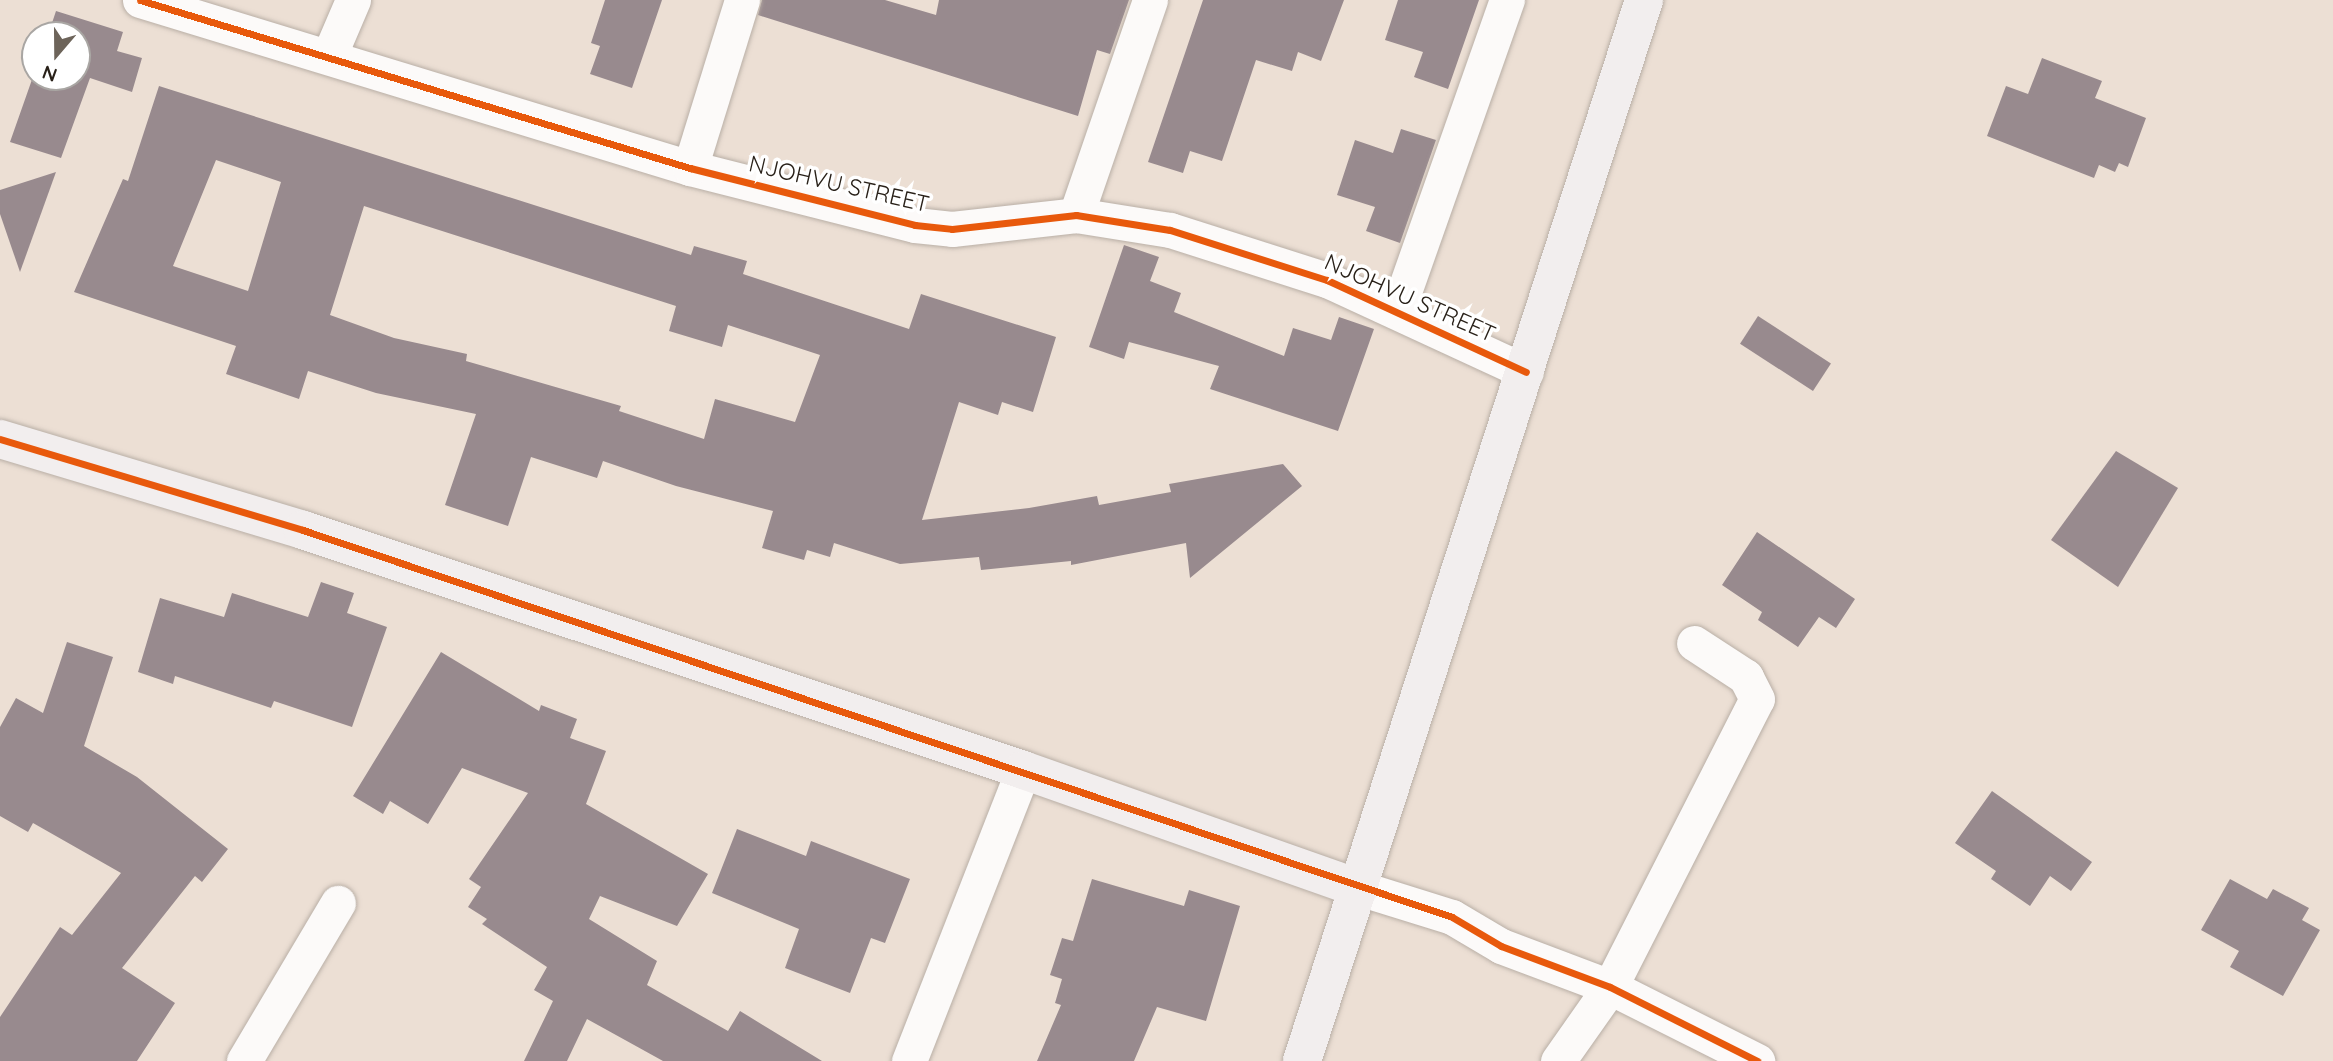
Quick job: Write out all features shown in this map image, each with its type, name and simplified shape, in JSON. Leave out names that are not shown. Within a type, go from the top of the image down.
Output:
[{"type":"street","name":"NJOHVU STREET","points":[[140,0],[690,168],[915,225],[980,227],[1076,215],[1170,230],[1327,279],[1398,309],[1526,372]]},
{"type":"street","points":[[329,56],[353,0]]},
{"type":"street","points":[[690,168],[742,0]]},
{"type":"street","points":[[1076,215],[1150,0]]},
{"type":"street","points":[[1398,309],[1507,0]]},
{"type":"street","points":[[1302,1061],[1644,0]]},
{"type":"street","points":[[0,439],[303,530],[1023,771],[1359,888],[1452,917],[1501,946],[1609,987],[1757,1061]]},
{"type":"street","points":[[1558,1061],[1609,987],[1757,699],[1746,677],[1694,643]]},
{"type":"street","points":[[908,1061],[1023,771]]},
{"type":"street","points":[[244,1061],[338,903]]},
{"type":"building","points":[[605,0],[662,0],[632,88],[590,74],[600,46],[591,43]]},
{"type":"building","points":[[762,0],[885,0],[936,15],[939,0],[1129,0],[1110,54],[1097,50],[1078,116],[758,15]]},
{"type":"building","points":[[1203,0],[1344,0],[1321,61],[1298,52],[1292,71],[1256,60],[1222,161],[1190,151],[1183,173],[1148,162]]},
{"type":"building","points":[[1398,0],[1479,0],[1448,89],[1414,77],[1423,52],[1385,40]]},
{"type":"building","points":[[56,11],[88,21],[53,21]]},
{"type":"building","points":[[91,22],[123,32],[117,51],[142,58],[132,92],[91,78]]},
{"type":"building","points":[[2042,58],[2102,81],[2095,98],[2146,118],[2128,167],[2119,163],[2115,172],[2099,165],[2094,178],[1987,136],[2006,86],[2028,94]]},
{"type":"building","points":[[159,86],[691,255],[694,246],[747,261],[743,274],[909,329],[921,294],[1056,337],[1033,412],[1002,402],[998,415],[959,402],[922,520],[1029,508],[1097,496],[1099,505],[1171,492],[1169,484],[1283,464],[1302,486],[1190,578],[1186,543],[1071,565],[1071,561],[981,570],[979,557],[900,564],[834,543],[830,557],[807,550],[804,560],[762,548],[773,511],[676,486],[603,461],[597,478],[531,457],[508,526],[445,505],[476,414],[376,393],[308,371],[299,399],[226,374],[236,346],[74,292],[123,179],[128,181]],"holes":[[[216,160],[281,182],[248,291],[173,266]],[[364,206],[676,306],[669,331],[722,347],[728,325],[820,355],[795,422],[715,399],[704,439],[619,411],[621,406],[466,361],[467,354],[394,338],[330,315]]]},
{"type":"building","points":[[28,91],[85,91],[61,158],[10,142]]},
{"type":"building","points":[[1401,129],[1436,140],[1400,243],[1366,231],[1375,207],[1337,195],[1355,140],[1393,153]]},
{"type":"building","points":[[56,172],[20,272],[0,214],[0,190]]},
{"type":"building","points":[[1124,245],[1159,257],[1150,281],[1181,293],[1174,312],[1284,356],[1293,328],[1331,340],[1339,317],[1374,329],[1338,431],[1210,389],[1219,366],[1129,342],[1124,359],[1089,347]]},
{"type":"building","points":[[1758,316],[1831,363],[1813,391],[1740,344]]},
{"type":"building","points":[[2116,451],[2178,488],[2118,587],[2051,540]]},
{"type":"building","points":[[1757,532],[1855,599],[1836,628],[1819,617],[1798,647],[1758,620],[1762,612],[1722,585]]},
{"type":"building","points":[[321,582],[354,593],[347,613],[387,627],[352,727],[274,701],[271,708],[175,676],[173,684],[138,672],[160,598],[224,617],[232,593],[308,617]]},
{"type":"building","points":[[67,642],[113,657],[84,746],[137,777],[228,849],[202,882],[195,876],[122,968],[175,1003],[137,1061],[0,1061],[0,1017],[60,927],[72,935],[121,873],[33,823],[28,832],[0,816],[0,727],[16,698],[43,713]]},
{"type":"building","points":[[441,652],[539,711],[541,705],[577,719],[570,738],[606,751],[586,804],[708,874],[677,926],[600,896],[589,919],[657,961],[647,985],[728,1031],[740,1011],[822,1061],[663,1061],[587,1019],[567,1061],[524,1061],[553,1001],[534,990],[547,967],[482,924],[487,919],[468,907],[481,887],[469,879],[528,793],[462,768],[428,824],[390,801],[383,814],[353,796]]},
{"type":"building","points":[[1992,791],[2092,862],[2071,891],[2050,876],[2030,906],[1991,879],[1996,871],[1955,843]]},
{"type":"building","points":[[737,829],[806,856],[811,841],[910,879],[885,943],[871,938],[850,993],[785,968],[799,929],[712,893]]},
{"type":"building","points":[[1092,879],[1184,906],[1189,890],[1240,906],[1206,1021],[1157,1007],[1134,1061],[1037,1061],[1061,1005],[1055,1003],[1062,979],[1050,975],[1062,938],[1073,941]]},
{"type":"building","points":[[2230,879],[2267,899],[2273,889],[2309,908],[2302,920],[2320,930],[2283,996],[2230,967],[2239,951],[2201,930]]},
{"type":"cycle path","points":[[140,0],[690,168],[915,225],[952,229],[1076,215],[1170,230],[1327,280],[1526,372]]},
{"type":"cycle path","points":[[0,439],[303,530],[1452,917],[1501,946],[1610,987],[1757,1061]]}]
